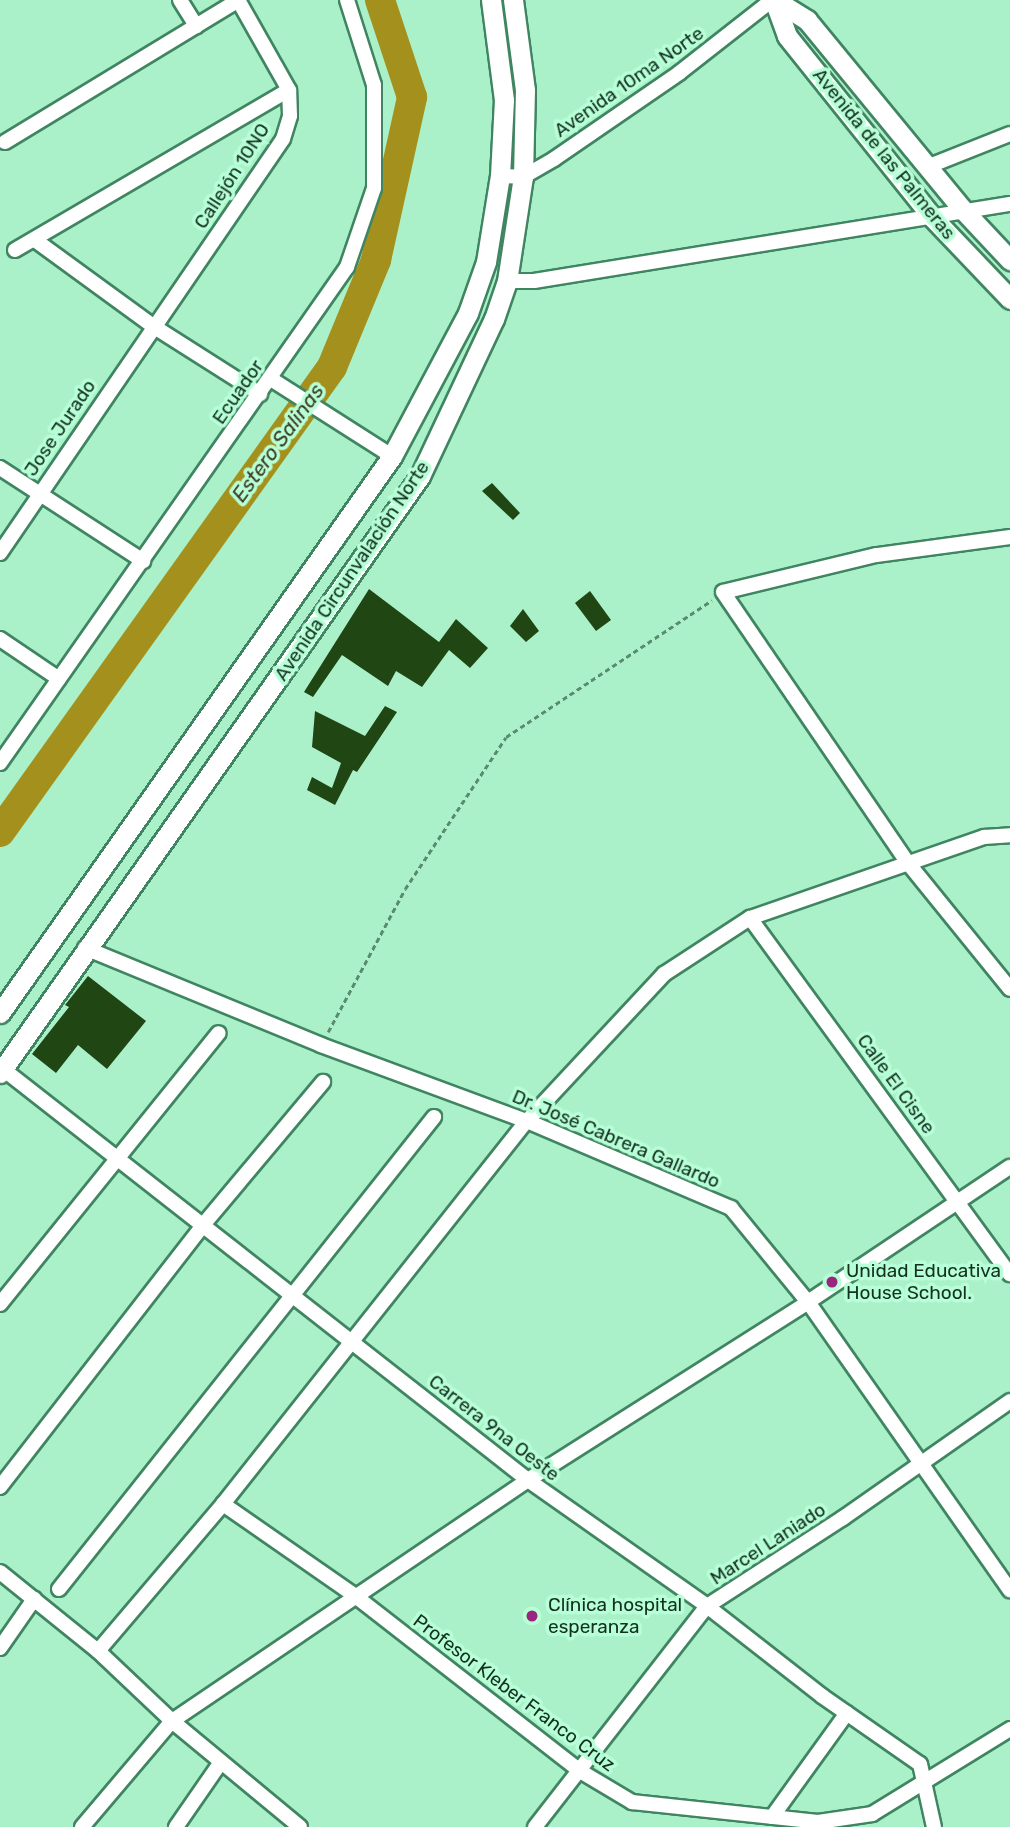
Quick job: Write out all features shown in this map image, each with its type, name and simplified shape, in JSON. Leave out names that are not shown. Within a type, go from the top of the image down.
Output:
[{"type":"main road","name":"Avenida Circunvalación Norte","points":[[0,1013],[393,456],[468,313],[486,262],[500,176],[504,100],[491,0]]},
{"type":"main road","name":"Avenida Circunvalación Norte","points":[[1,1071],[85,948],[420,476],[494,319],[507,281],[523,177],[525,90],[513,0]]},
{"type":"main road","name":"Avenida de las Palmeras","points":[[774,0],[807,20],[963,211],[1010,260]]},
{"type":"main road","name":"Avenida de las Palmeras","points":[[774,0],[787,36],[932,217],[1010,299]]},
{"type":"main road","points":[[85,891],[112,912]]},
{"type":"street","points":[[180,0],[196,26]]},
{"type":"street","points":[[5,142],[239,0],[289,90],[15,250]]},
{"type":"street","name":"Ecuador","points":[[0,763],[260,394],[277,383],[347,267],[373,188],[374,85],[347,0]]},
{"type":"street","name":"Avenida 10ma Norte","points":[[523,177],[554,159],[680,73],[774,0]]},
{"type":"street","name":"Callejón 10NO","points":[[153,326],[283,139],[290,116],[289,90]]},
{"type":"street","points":[[927,167],[1010,134]]},
{"type":"street","points":[[500,176],[523,177]]},
{"type":"street","points":[[507,281],[534,281],[1010,204]]},
{"type":"street","points":[[35,240],[153,326],[260,394]]},
{"type":"street","name":"Jose Jurado","points":[[0,553],[153,326]]},
{"type":"street","points":[[277,383],[393,456]]},
{"type":"street","points":[[0,468],[143,561]]},
{"type":"street","points":[[1010,537],[876,555],[723,592],[908,863],[1010,989]]},
{"type":"street","points":[[0,639],[59,680]]},
{"type":"street","points":[[98,1651],[223,1504],[527,1121],[664,974],[750,918],[984,837],[1010,835]]},
{"type":"street","name":"Calle El Cisne","points":[[750,918],[1010,1274]]},
{"type":"street","name":"Dr. José Cabrera Gallardo","points":[[85,948],[321,1045],[527,1121],[731,1208],[808,1302],[1010,1590]]},
{"type":"street","points":[[0,1304],[219,1033]]},
{"type":"street","name":"Carrera 9na Oeste","points":[[1,1071],[117,1158],[528,1480],[707,1606],[847,1713],[920,1764],[934,1827]]},
{"type":"street","points":[[0,1487],[203,1225],[323,1082]]},
{"type":"street","points":[[59,1589],[434,1117]]},
{"type":"street","points":[[82,1827],[172,1721],[354,1595],[528,1480],[808,1302],[1010,1167]]},
{"type":"street","name":"Marcel Laniado","points":[[535,1827],[707,1606],[1010,1401]]},
{"type":"street","name":"Profesor Kleber Franco Cruz","points":[[223,1504],[354,1595],[580,1771],[632,1802],[818,1822],[872,1814],[1010,1729]]},
{"type":"street","points":[[0,1572],[98,1651],[172,1721],[300,1827]]},
{"type":"street","points":[[0,1648],[34,1599]]},
{"type":"street","points":[[772,1817],[847,1713]]},
{"type":"street","points":[[176,1827],[221,1762]]},
{"type":"path","points":[[321,1045],[405,889],[506,737],[723,592]]},
{"type":"building","points":[[492,483],[520,513],[513,520],[482,491]]},
{"type":"building","points":[[369,589],[439,642],[456,619],[488,648],[470,668],[449,650],[422,687],[396,671],[388,686],[342,655],[313,697],[304,692]]},
{"type":"building","points":[[590,591],[611,620],[596,631],[575,603]]},
{"type":"building","points":[[523,609],[539,631],[526,642],[510,626]]},
{"type":"building","points":[[385,706],[397,712],[357,772],[353,770],[335,805],[307,790],[312,777],[332,788],[341,763],[312,747],[315,711],[365,736]]},
{"type":"building","points":[[88,976],[146,1021],[107,1069],[78,1045],[56,1073],[32,1054],[69,1007],[65,1005]]},
{"type":"waterway","name":"Estero Salinas","points":[[0,832],[332,367],[376,260],[412,97],[380,0]]},
{"type":"place","name":"Unidad Educativa House School.","points":[[832,1282]]},
{"type":"place","name":"Clínica hospital esperanza","points":[[532,1616]]}]
